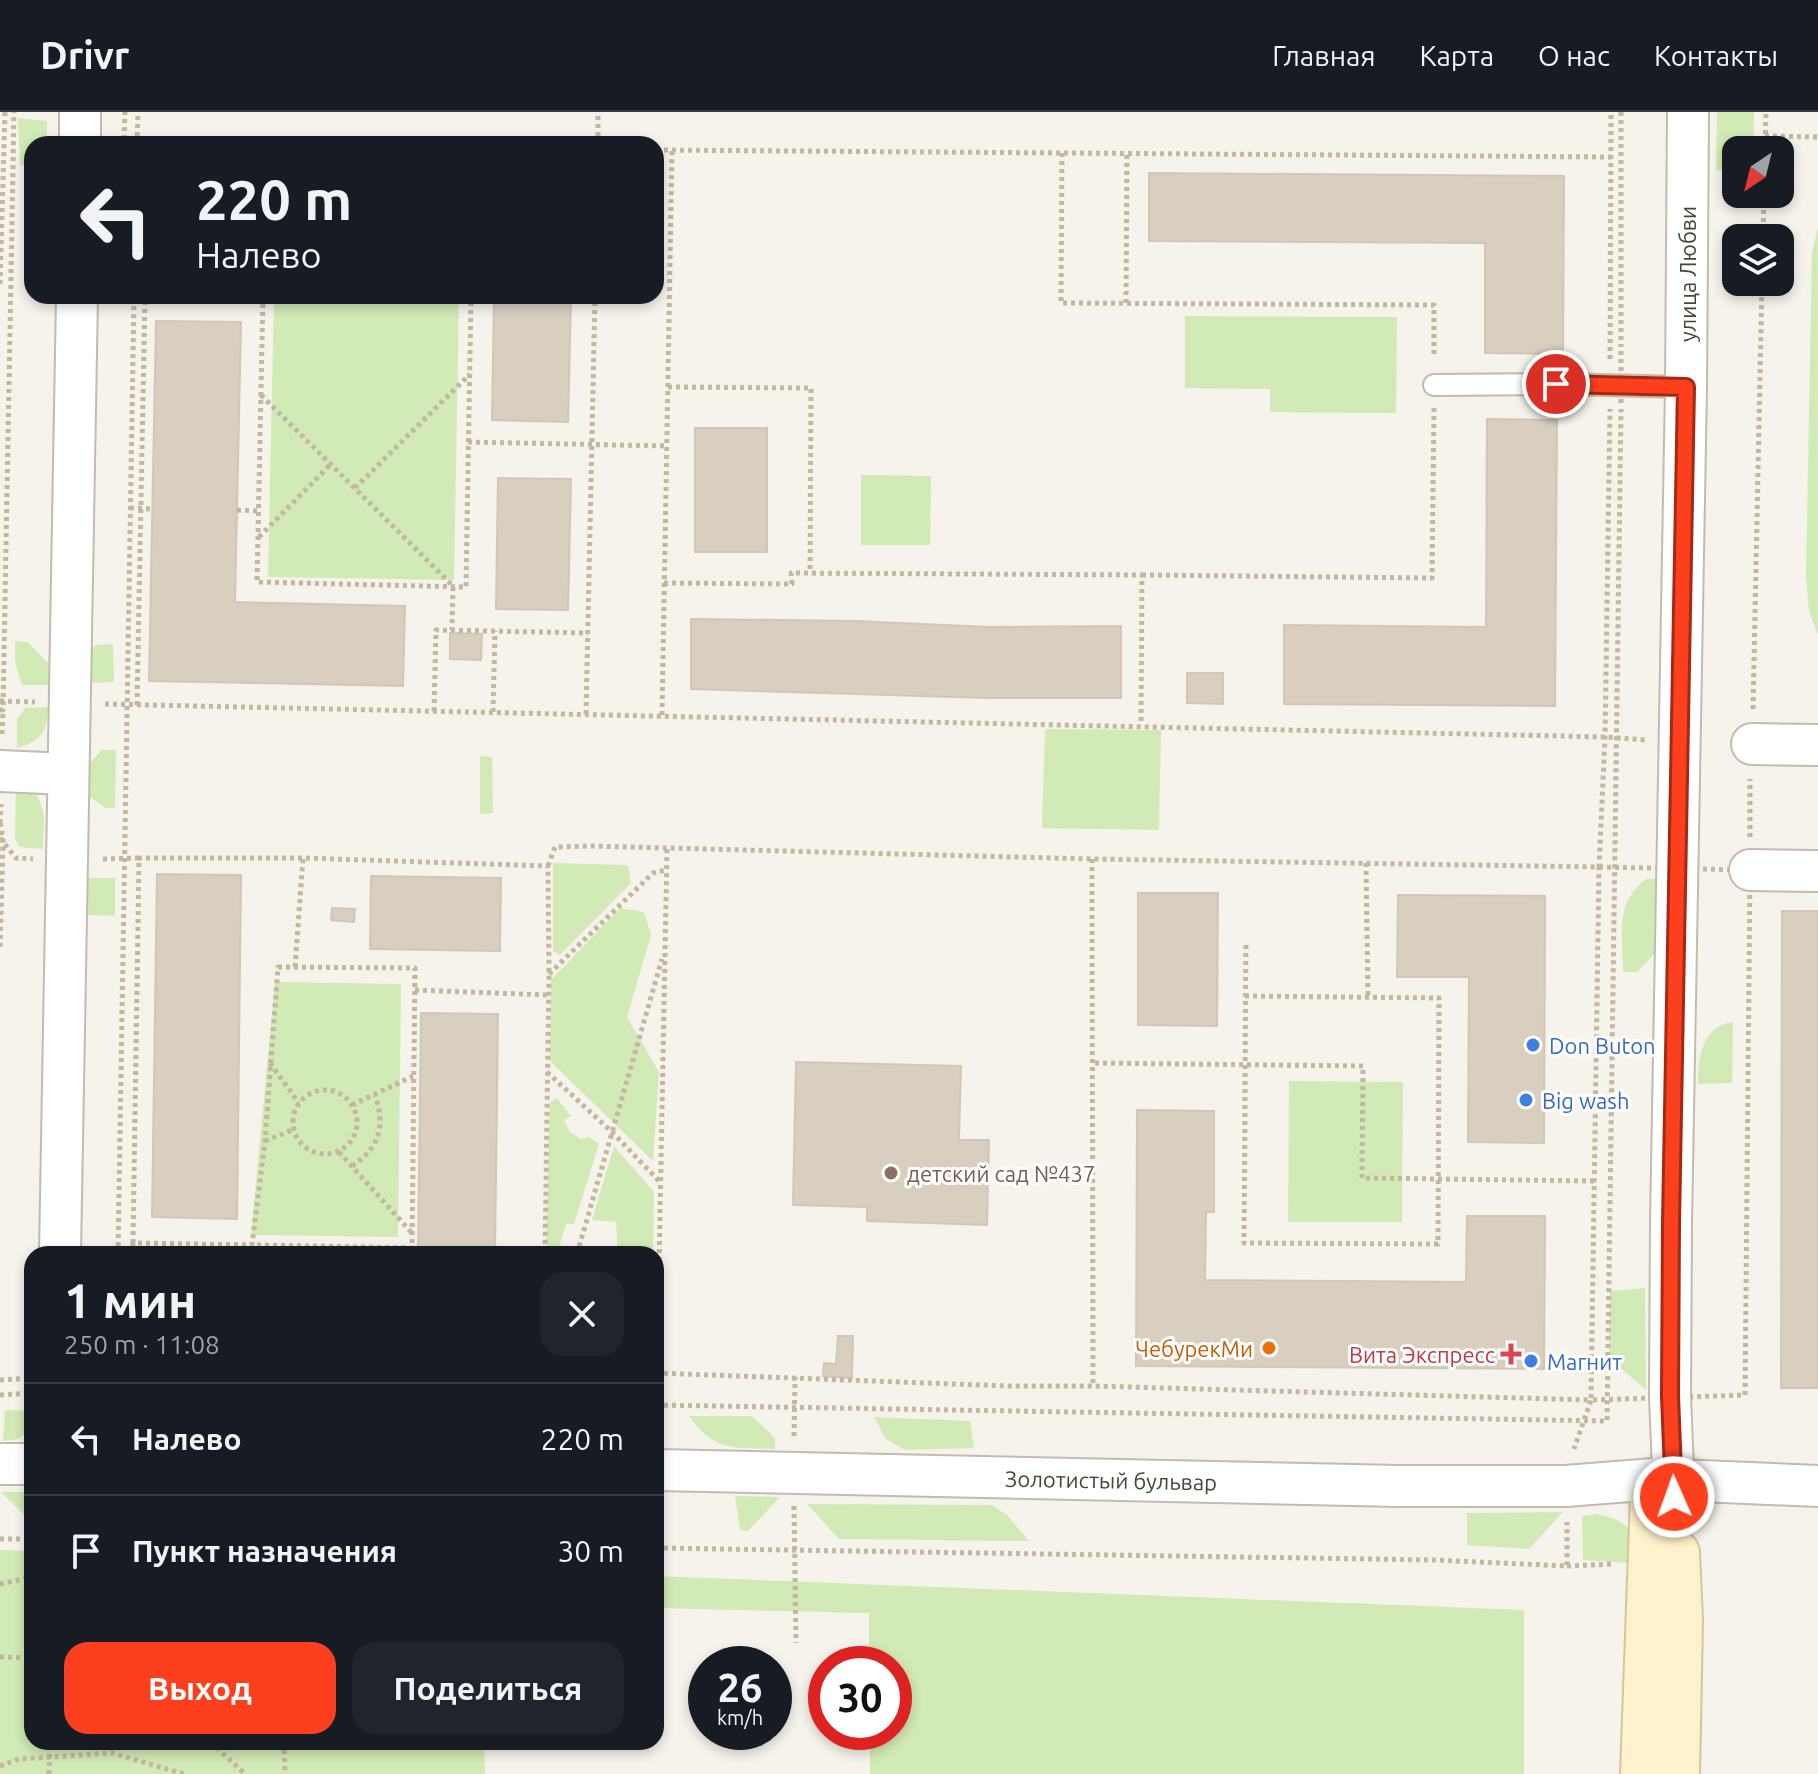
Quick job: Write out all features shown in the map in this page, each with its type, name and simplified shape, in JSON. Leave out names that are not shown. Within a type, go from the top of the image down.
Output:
[{"type":"street","name":"улица Любви","points":[[1664,1488],[1670,1396],[1688,112]]},
{"type":"street","points":[[60,1246],[77,304]]},
{"type":"street","points":[[1752,744],[1818,745]]},
{"type":"street","points":[[0,771],[67,774]]},
{"type":"street","points":[[1750,856],[1818,871]]},
{"type":"street","points":[[0,1464],[24,1464]]},
{"type":"street","name":"Золотистый бульвар","points":[[664,1470],[1818,1492]]},
{"type":"street","name":"Золотистый бульвар","points":[[1664,1488],[1818,1486]]},
{"type":"street","points":[[1643,1774],[1664,1488]]},
{"type":"street","points":[[1664,1488],[1680,1621],[1677,1774]]},
{"type":"lane","points":[[1434,385],[1686,387]]},
{"type":"path","points":[[0,284],[5,112]]},
{"type":"path","points":[[0,710],[3,710],[14,112]]},
{"type":"path","points":[[124,136],[125,112]]},
{"type":"path","points":[[137,136],[138,112]]},
{"type":"path","points":[[598,112],[598,136]]},
{"type":"path","points":[[545,1246],[548,866],[555,847],[1599,867],[1605,737],[1611,112]]},
{"type":"path","points":[[664,1405],[1607,1421],[1621,403],[1621,112]]},
{"type":"path","points":[[1765,136],[1766,112]]},
{"type":"path","points":[[80,131],[108,136]]},
{"type":"path","points":[[1794,137],[1818,137]]},
{"type":"path","points":[[664,150],[1611,157]]},
{"type":"path","points":[[662,715],[672,150]]},
{"type":"path","points":[[664,583],[792,584],[791,573],[1432,578],[1434,305],[1061,303],[1062,153]]},
{"type":"path","points":[[1126,303],[1127,154]]},
{"type":"path","points":[[1750,856],[1762,296]]},
{"type":"path","points":[[118,1246],[134,304]]},
{"type":"path","points":[[137,705],[145,304]]},
{"type":"path","points":[[263,304],[257,582],[466,587],[471,304]]},
{"type":"path","points":[[586,714],[595,304]]},
{"type":"path","points":[[355,488],[470,374]]},
{"type":"path","points":[[668,387],[811,388],[810,573]]},
{"type":"path","points":[[260,394],[453,586],[452,630]]},
{"type":"path","points":[[468,442],[667,446]]},
{"type":"path","points":[[258,538],[331,464]]},
{"type":"path","points":[[130,508],[152,509]]},
{"type":"path","points":[[237,510],[259,511]]},
{"type":"path","points":[[1141,725],[1142,575]]},
{"type":"path","points":[[434,711],[436,630],[588,633]]},
{"type":"path","points":[[493,712],[495,631]]},
{"type":"path","points":[[70,703],[1605,737]]},
{"type":"path","points":[[0,823],[0,950]]},
{"type":"path","points":[[2,839],[16,858]]},
{"type":"path","points":[[659,1246],[667,848]]},
{"type":"path","points":[[133,1246],[139,858],[303,858],[548,866]]},
{"type":"path","points":[[295,967],[303,858]]},
{"type":"path","points":[[1092,859],[1095,1063],[1093,1386]]},
{"type":"path","points":[[1366,863],[1368,997]]},
{"type":"path","points":[[549,974],[653,873],[666,870]]},
{"type":"path","points":[[1245,996],[1439,998],[1438,1244],[1244,1243],[1245,996],[1246,943]]},
{"type":"path","points":[[579,1246],[665,950]]},
{"type":"path","points":[[252,1245],[265,1141],[278,967],[295,967],[415,968],[412,1246]]},
{"type":"path","points":[[415,990],[548,995]]},
{"type":"path","points":[[270,1063],[299,1103]]},
{"type":"path","points":[[664,1548],[1418,1560],[1567,1566],[1566,1486],[1573,1451],[1591,1400],[1595,1181],[1362,1178],[1363,1066],[1095,1063]]},
{"type":"path","points":[[547,1071],[661,1183]]},
{"type":"path","points":[[352,1105],[414,1076]]},
{"type":"path","points":[[311,1093],[339,1093],[357,1114],[357,1127],[352,1139],[339,1152],[324,1155],[311,1152],[300,1143],[292,1130],[291,1121],[299,1103],[311,1093]]},
{"type":"path","points":[[352,1166],[373,1149],[381,1132],[375,1096]]},
{"type":"path","points":[[265,1141],[292,1130]]},
{"type":"path","points":[[339,1152],[411,1232]]},
{"type":"path","points":[[133,1243],[273,1246]]},
{"type":"path","points":[[664,1373],[1008,1386],[1591,1400],[1670,1396]]},
{"type":"path","points":[[0,1380],[24,1378]]},
{"type":"path","points":[[0,1395],[24,1394]]},
{"type":"path","points":[[0,1539],[24,1539]]},
{"type":"path","points":[[0,1584],[24,1579]]},
{"type":"path","points":[[0,1657],[24,1658]]},
{"type":"path","points":[[49,1774],[50,1750]]},
{"type":"path","points":[[220,1750],[245,1774]]},
{"type":"path","points":[[284,1750],[285,1774]]},
{"type":"path","points":[[0,1766],[19,1759],[112,1753],[184,1774]]},
{"type":"green space","points":[[1717,112],[1754,112],[1753,136],[1722,136],[1722,170],[1716,170]]},
{"type":"green space","points":[[18,118],[47,121],[47,136],[24,136],[24,166],[20,166]]},
{"type":"green space","points":[[1818,227],[1818,635],[1809,611],[1806,576],[1812,253]]},
{"type":"green space","points":[[274,304],[459,304],[454,580],[268,577]]},
{"type":"green space","points":[[1185,316],[1397,317],[1396,413],[1270,412],[1270,389],[1185,388]]},
{"type":"green space","points":[[861,475],[931,476],[930,545],[861,545]]},
{"type":"green space","points":[[15,641],[28,642],[49,664],[48,685],[22,685],[15,662]]},
{"type":"green space","points":[[113,644],[114,682],[84,683],[82,659],[96,645]]},
{"type":"green space","points":[[48,707],[41,734],[17,748],[17,719],[25,708]]},
{"type":"green space","points":[[1045,729],[1161,730],[1159,830],[1042,828]]},
{"type":"green space","points":[[102,750],[116,750],[115,808],[106,808],[87,795],[86,767]]},
{"type":"green space","points":[[480,756],[492,757],[493,813],[480,814]]},
{"type":"green space","points":[[16,788],[37,795],[44,814],[43,849],[20,847],[15,839]]},
{"type":"green space","points":[[553,863],[628,865],[631,883],[560,955],[553,951]]},
{"type":"green space","points":[[75,878],[115,878],[115,916],[88,915],[81,910]]},
{"type":"green space","points":[[1646,879],[1660,879],[1659,949],[1637,972],[1623,972],[1622,921],[1629,899]]},
{"type":"green space","points":[[620,908],[644,912],[651,935],[627,1017],[659,1072],[653,1161],[550,1061],[551,980]]},
{"type":"green space","points":[[275,982],[401,984],[398,1237],[251,1235]]},
{"type":"green space","points":[[1733,1022],[1732,1083],[1698,1084],[1701,1054],[1708,1036],[1723,1024]]},
{"type":"green space","points":[[1289,1081],[1403,1082],[1402,1222],[1288,1222]]},
{"type":"green space","points":[[557,1098],[571,1116],[564,1120],[570,1132],[581,1139],[589,1137],[599,1144],[574,1224],[566,1224],[559,1246],[546,1246],[550,1102]]},
{"type":"green space","points":[[614,1146],[654,1192],[653,1246],[618,1246],[616,1222],[592,1220]]},
{"type":"green space","points":[[1645,1288],[1646,1390],[1609,1358],[1610,1291]]},
{"type":"green space","points":[[5,1410],[24,1411],[24,1434],[19,1439],[3,1441]]},
{"type":"green space","points":[[689,1416],[752,1416],[775,1438],[775,1449],[726,1446],[698,1428]]},
{"type":"green space","points":[[874,1417],[970,1421],[974,1448],[905,1450],[886,1439]]},
{"type":"green space","points":[[1,1492],[24,1492],[24,1515]]},
{"type":"green space","points":[[735,1496],[780,1497],[748,1531],[740,1530]]},
{"type":"green space","points":[[807,1504],[992,1505],[1007,1515],[1029,1541],[839,1539]]},
{"type":"green space","points":[[1563,1512],[1529,1549],[1467,1545],[1467,1513]]},
{"type":"green space","points":[[1596,1514],[1616,1520],[1630,1530],[1645,1564],[1583,1560],[1582,1516]]},
{"type":"green space","points":[[0,1550],[24,1551],[24,1750],[484,1750],[485,1774],[0,1774]]},
{"type":"green space","points":[[664,1576],[1524,1610],[1524,1774],[870,1774],[870,1750],[912,1750],[912,1646],[869,1646],[869,1613],[664,1608]]},
{"type":"building","points":[[1149,173],[1564,176],[1563,354],[1485,353],[1485,243],[1149,241]]},
{"type":"building","points":[[494,304],[571,304],[568,422],[492,420]]},
{"type":"building","points":[[156,321],[241,322],[235,602],[405,606],[403,686],[149,681]]},
{"type":"building","points":[[1487,419],[1557,420],[1555,706],[1284,704],[1284,625],[1486,627]]},
{"type":"building","points":[[695,428],[767,428],[767,552],[695,552]]},
{"type":"building","points":[[498,478],[571,479],[568,610],[496,609]]},
{"type":"building","points":[[691,619],[855,621],[989,627],[1121,626],[1121,698],[989,698],[691,689]]},
{"type":"building","points":[[450,633],[482,634],[481,660],[450,659]]},
{"type":"building","points":[[1187,673],[1223,673],[1223,704],[1187,703]]},
{"type":"building","points":[[157,874],[241,875],[237,1219],[152,1217]]},
{"type":"building","points":[[371,876],[501,878],[500,951],[370,949]]},
{"type":"building","points":[[1138,893],[1218,893],[1217,1026],[1138,1025]]},
{"type":"building","points":[[1398,895],[1545,896],[1544,1143],[1468,1142],[1469,977],[1397,977]]},
{"type":"building","points":[[332,908],[355,909],[354,922],[331,920]]},
{"type":"building","points":[[1782,911],[1818,911],[1818,1388],[1781,1388]]},
{"type":"building","points":[[421,1013],[498,1014],[495,1246],[418,1246]]},
{"type":"building","name":"детский сад №437","points":[[796,1062],[961,1066],[959,1140],[989,1140],[987,1225],[867,1221],[867,1207],[793,1205]]},
{"type":"building","points":[[1137,1110],[1214,1111],[1214,1212],[1206,1212],[1205,1280],[1466,1282],[1467,1216],[1545,1216],[1544,1369],[1136,1366]]},
{"type":"building","points":[[838,1336],[853,1336],[852,1378],[823,1376],[824,1363],[836,1364]]},
{"type":"place","name":"Don Buton","points":[[1533,1045]]},
{"type":"place","name":"Big wash","points":[[1526,1100]]},
{"type":"place","name":"детский сад №437","points":[[891,1173]]},
{"type":"place","name":"ЧебурекМи","points":[[1269,1348]]},
{"type":"place","name":"Вита Экспресс","points":[[1511,1354]]},
{"type":"place","name":"Магнит","points":[[1531,1361]]},
{"type":"route","points":[[1556,384],[1686,387],[1671,1223],[1670,1396],[1674,1497]]}]
